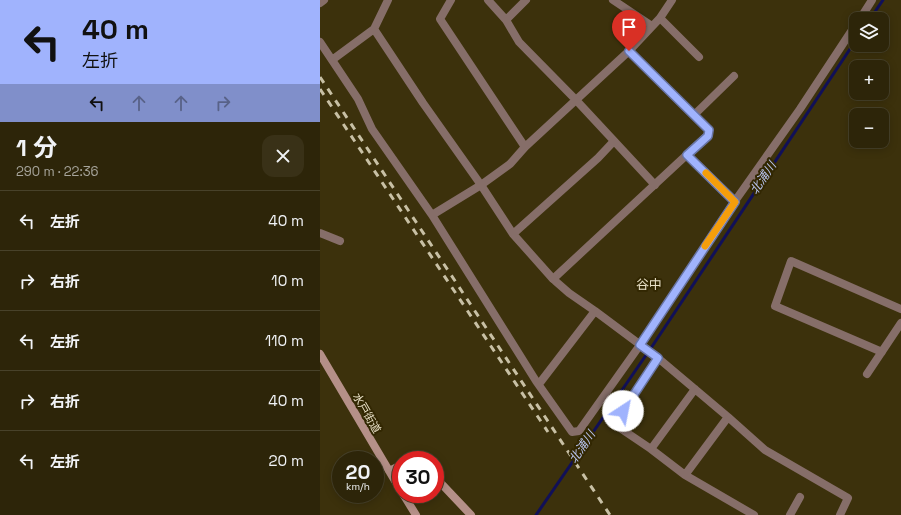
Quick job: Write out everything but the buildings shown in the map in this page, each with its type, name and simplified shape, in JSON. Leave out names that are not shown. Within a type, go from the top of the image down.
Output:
[{"type":"main road","name":"水戸街道","points":[[320,354],[392,476]]},
{"type":"main road","points":[[444,486],[471,515]]},
{"type":"main road","points":[[409,503],[416,515]]},
{"type":"street","points":[[320,3],[324,0]]},
{"type":"street","points":[[332,60],[374,29],[388,0]]},
{"type":"street","points":[[451,0],[440,19],[525,147]]},
{"type":"street","points":[[488,0],[506,20],[519,42],[576,100],[655,185]]},
{"type":"street","points":[[506,20],[526,0]]},
{"type":"street","points":[[613,0],[652,26]]},
{"type":"street","points":[[432,215],[481,185],[510,164],[525,147],[629,51],[660,18],[672,0]]},
{"type":"street","points":[[864,12],[872,0]]},
{"type":"street","points":[[660,18],[699,57]]},
{"type":"street","points":[[374,29],[513,234],[553,279],[569,293],[658,358],[766,450],[848,498],[841,515]]},
{"type":"street","points":[[320,42],[358,99],[372,129],[432,215],[539,384],[572,432],[579,431],[645,349],[735,202],[800,109],[849,35]]},
{"type":"street","points":[[553,279],[708,136],[709,130],[629,51]]},
{"type":"street","points":[[694,115],[734,76]]},
{"type":"street","points":[[513,234],[598,158],[614,140]]},
{"type":"street","points":[[687,155],[735,202]]},
{"type":"street","points":[[320,233],[340,241]]},
{"type":"street","points":[[882,352],[775,306],[791,261],[901,309]]},
{"type":"street","points":[[539,384],[595,311]]},
{"type":"street","points":[[867,374],[901,323]]},
{"type":"street","points":[[658,358],[614,424],[651,449],[685,475],[754,515]]},
{"type":"street","points":[[651,449],[695,389]]},
{"type":"street","points":[[685,475],[728,417]]},
{"type":"street","points":[[790,515],[800,497]]},
{"type":"waterway","name":"北浦川","points":[[875,12],[883,0]]},
{"type":"waterway","name":"北浦川","points":[[536,515],[653,345],[849,51]]},
{"type":"railway","points":[[320,77],[610,515]]},
{"type":"railway","points":[[320,89],[548,432]]},
{"type":"slow traffic","points":[[705,246],[735,202],[706,173]]},
{"type":"district","name":"谷中","points":[[649,284]]},
{"type":"route","points":[[623,411],[658,358],[640,345],[735,202],[687,155],[708,136],[709,130],[629,51]]}]
